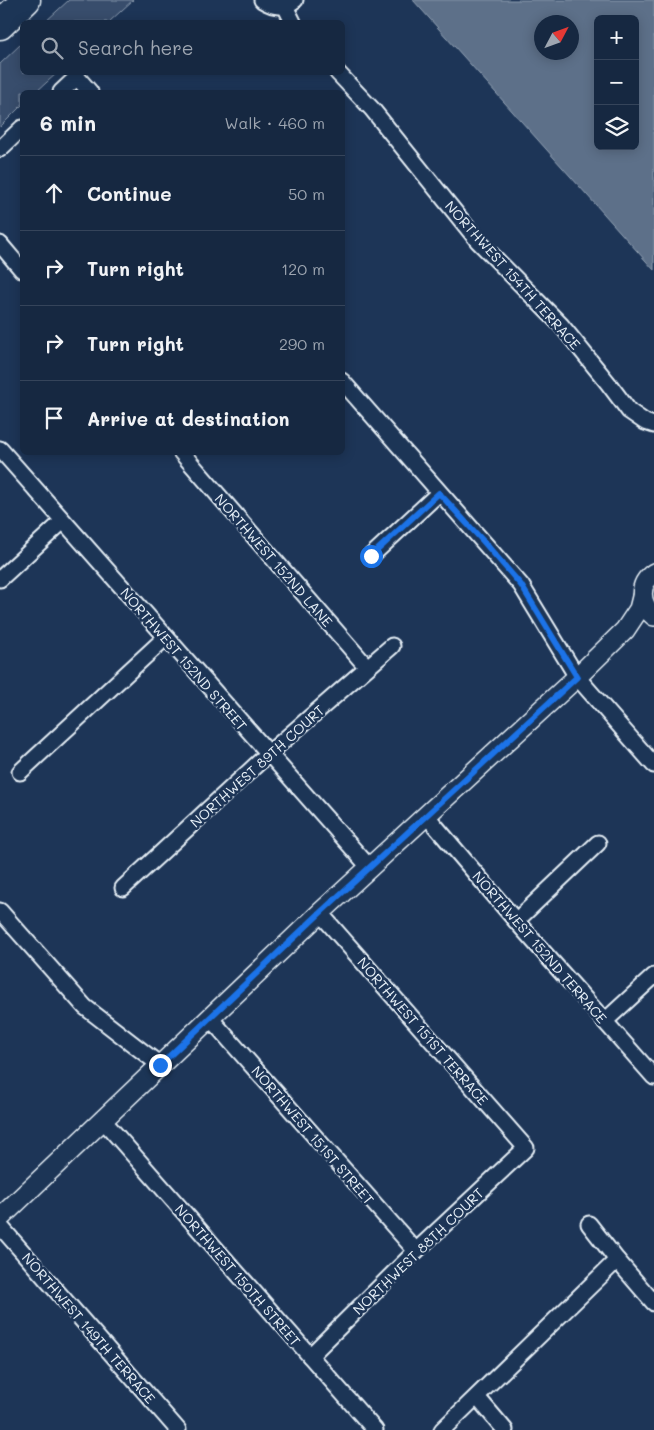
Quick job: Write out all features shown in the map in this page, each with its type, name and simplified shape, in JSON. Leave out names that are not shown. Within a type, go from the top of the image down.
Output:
[{"type":"highway","points":[[0,25],[26,0]]},
{"type":"street","points":[[262,0],[277,6],[290,3],[293,20]]},
{"type":"street","name":"NORTHWEST 154TH TERRACE","points":[[340,75],[372,109],[478,241],[561,325],[629,411],[636,417],[654,425]]},
{"type":"street","points":[[63,90],[77,77],[88,90]]},
{"type":"street","points":[[0,148],[20,130]]},
{"type":"street","points":[[0,244],[20,268]]},
{"type":"street","points":[[345,388],[521,585],[577,677],[654,765]]},
{"type":"street","name":"NORTHWEST 152ND STREET","points":[[0,449],[370,868]]},
{"type":"street","name":"NORTHWEST 152ND LANE","points":[[184,455],[367,667]]},
{"type":"street","points":[[371,556],[439,493]]},
{"type":"street","points":[[0,579],[63,521]]},
{"type":"street","points":[[0,1218],[320,913],[577,677],[625,630],[639,609],[645,582],[654,572]]},
{"type":"street","points":[[625,630],[654,616],[644,605],[642,597]]},
{"type":"street","points":[[20,772],[165,638]]},
{"type":"street","name":"NORTHWEST 89TH COURT","points":[[124,888],[268,754],[392,646]]},
{"type":"street","name":"NORTHWEST 152ND TERRACE","points":[[426,816],[654,1077]]},
{"type":"street","points":[[516,921],[598,843]]},
{"type":"street","points":[[0,911],[85,1007],[160,1065]]},
{"type":"street","name":"NORTHWEST 151ST TERRACE","points":[[320,913],[526,1148]]},
{"type":"street","points":[[605,1021],[654,976]]},
{"type":"street","name":"NORTHWEST 151ST STREET","points":[[210,1018],[416,1252]]},
{"type":"street","name":"NORTHWEST 150TH STREET","points":[[102,1119],[375,1430]]},
{"type":"street","name":"NORTHWEST 88TH COURT","points":[[310,1356],[526,1148]]},
{"type":"street","points":[[589,1224],[654,1303]]},
{"type":"street","name":"NORTHWEST 149TH TERRACE","points":[[0,1226],[178,1430]]},
{"type":"street","points":[[442,1430],[617,1260]]},
{"type":"street","points":[[477,1398],[505,1430]]},
{"type":"shaded area","points":[[69,0],[133,0],[111,20],[47,20]]},
{"type":"shaded area","points":[[413,0],[654,0],[654,270]]},
{"type":"shaded area","points":[[20,45],[20,75],[55,75],[38,90],[20,90],[20,107],[0,127],[0,64]]},
{"type":"route","points":[[160,1065],[320,913],[577,677],[521,585],[439,493],[371,556]]}]
